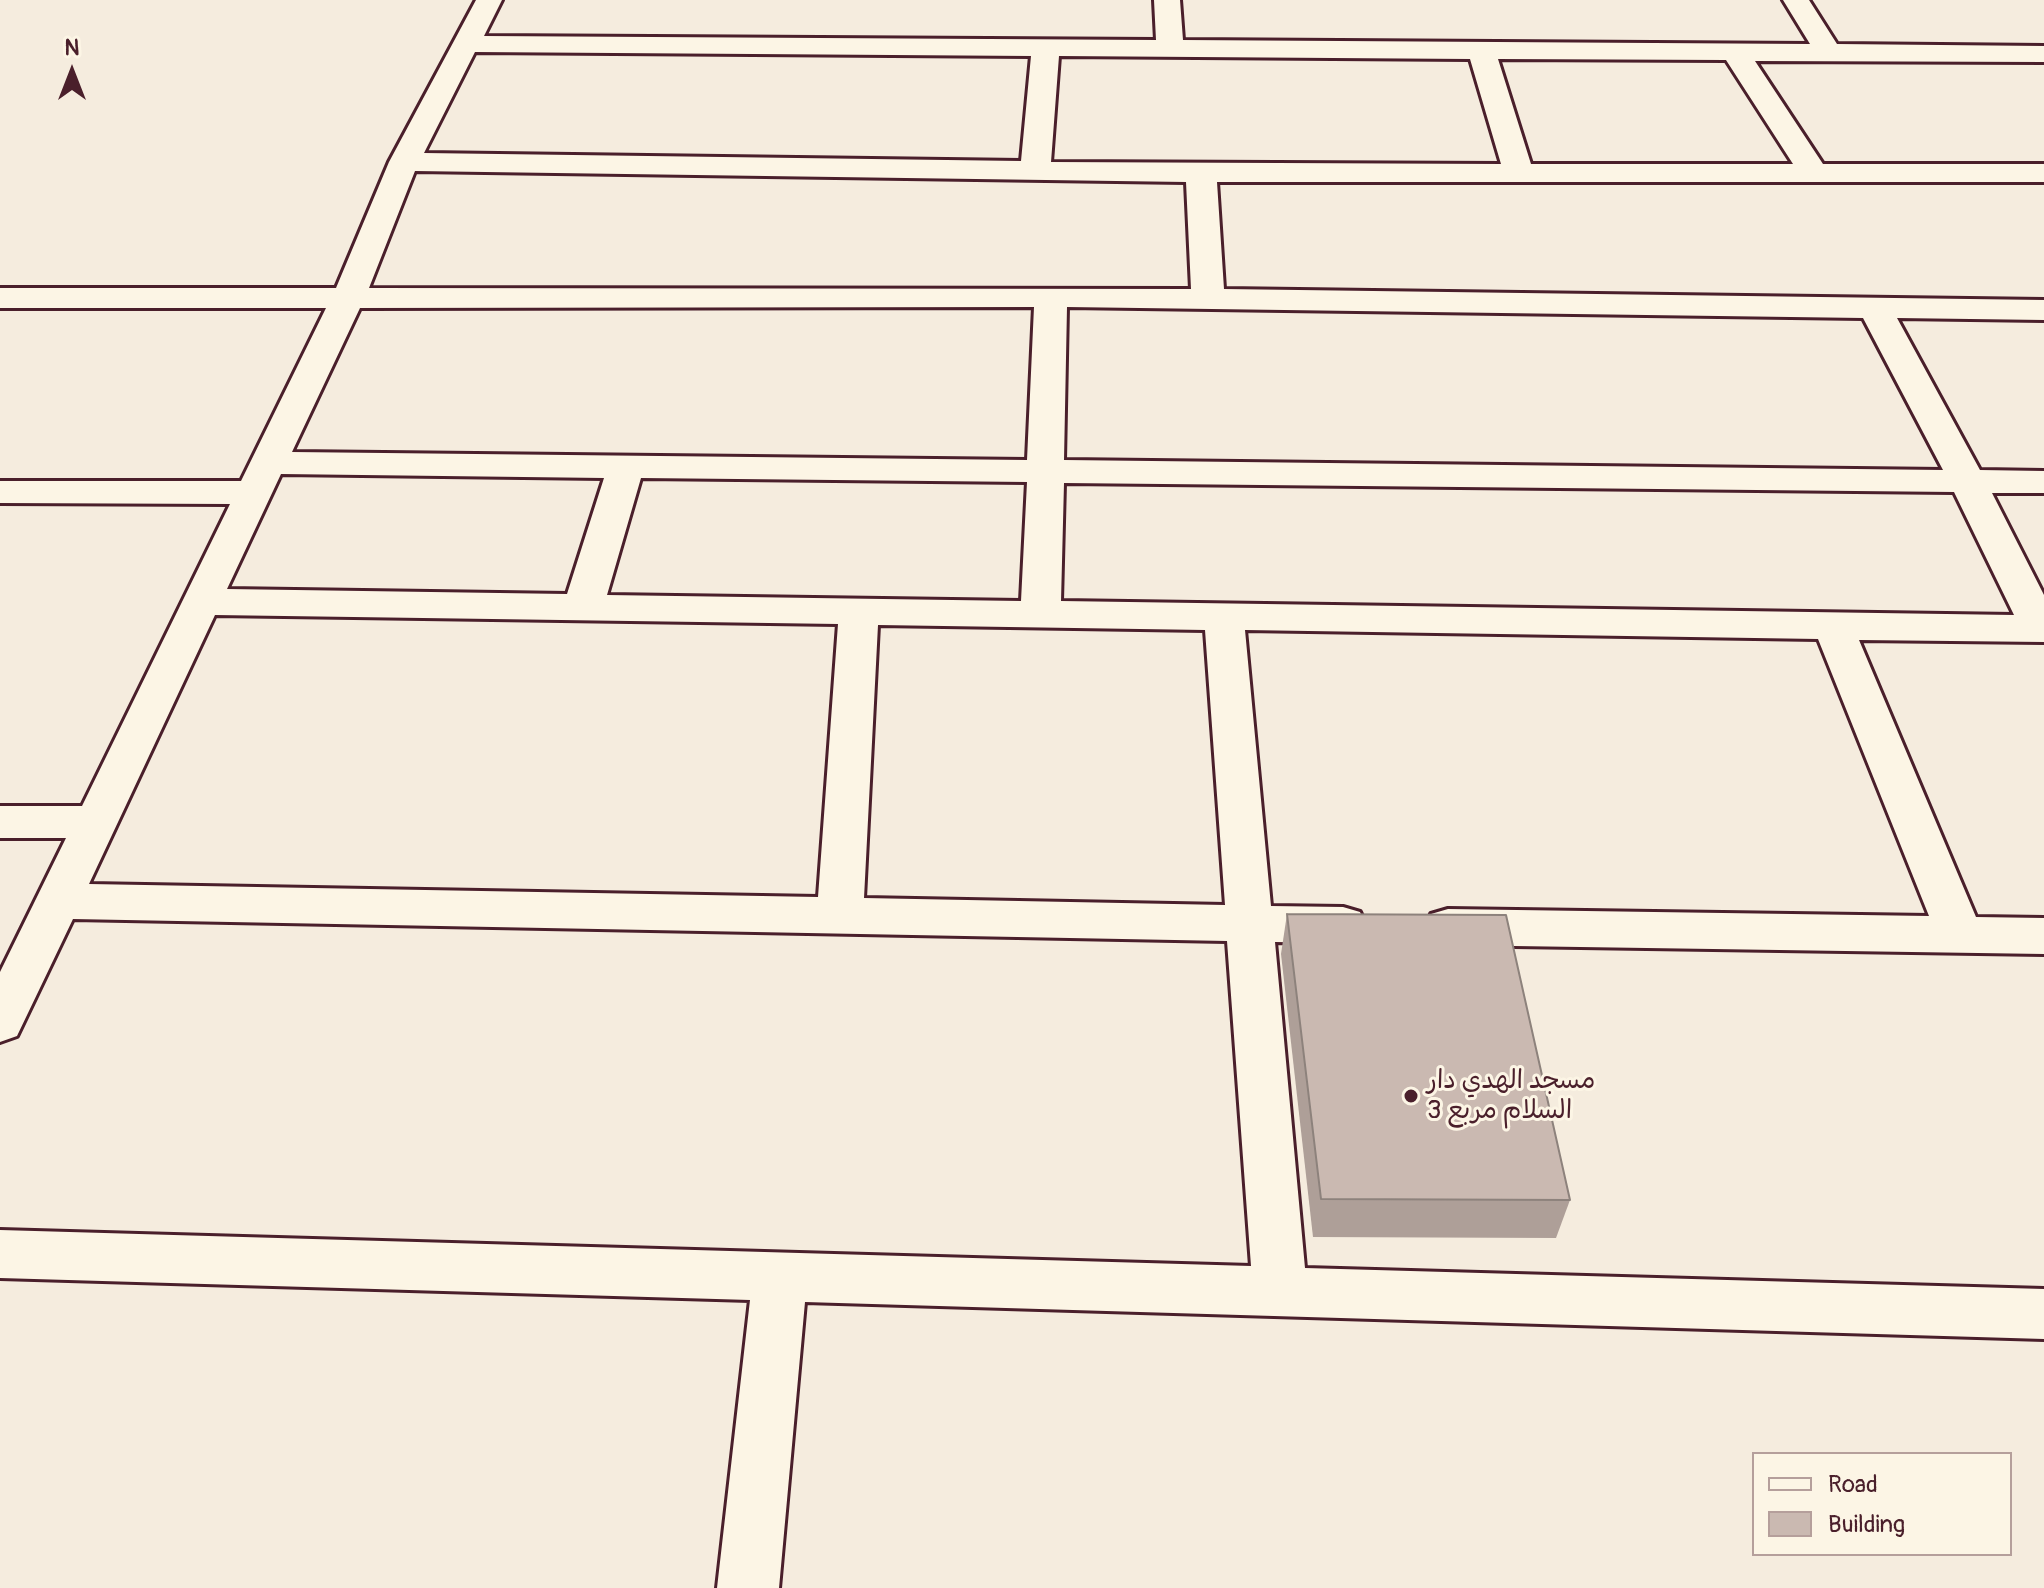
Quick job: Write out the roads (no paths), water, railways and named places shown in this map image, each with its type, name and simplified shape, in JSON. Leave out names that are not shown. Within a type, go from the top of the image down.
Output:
[{"type":"street","points":[[0,1022],[33,924],[96,822],[349,295],[404,162],[489,0]]},
{"type":"street","points":[[1167,0],[1170,47]]},
{"type":"street","points":[[1796,0],[1829,53]]},
{"type":"street","points":[[466,44],[2044,54]]},
{"type":"street","points":[[1035,171],[1046,48]]},
{"type":"street","points":[[1481,50],[1519,173]]},
{"type":"street","points":[[1735,52],[1813,172]]},
{"type":"street","points":[[404,162],[1201,173],[2044,173]]},
{"type":"street","points":[[1201,173],[1208,298]]},
{"type":"street","points":[[0,298],[349,295],[1051,297],[2044,310]]},
{"type":"street","points":[[1041,613],[1051,297]]},
{"type":"street","points":[[203,602],[2042,629],[1875,308]]},
{"type":"street","points":[[583,607],[626,467]]},
{"type":"street","points":[[0,492],[261,478],[626,467],[2044,482]]},
{"type":"street","points":[[840,915],[859,611]]},
{"type":"street","points":[[1224,615],[1280,1294]]},
{"type":"street","points":[[1833,626],[1960,935]]},
{"type":"street","points":[[0,822],[96,822]]},
{"type":"street","points":[[33,924],[840,915],[2044,936]]},
{"type":"street","points":[[0,1254],[1280,1294],[2044,1314]]},
{"type":"street","points":[[748,1588],[780,1279]]},
{"type":"place","name":"مسجد الهدي دار السلام مربع 3","points":[[1411,1096]]}]
